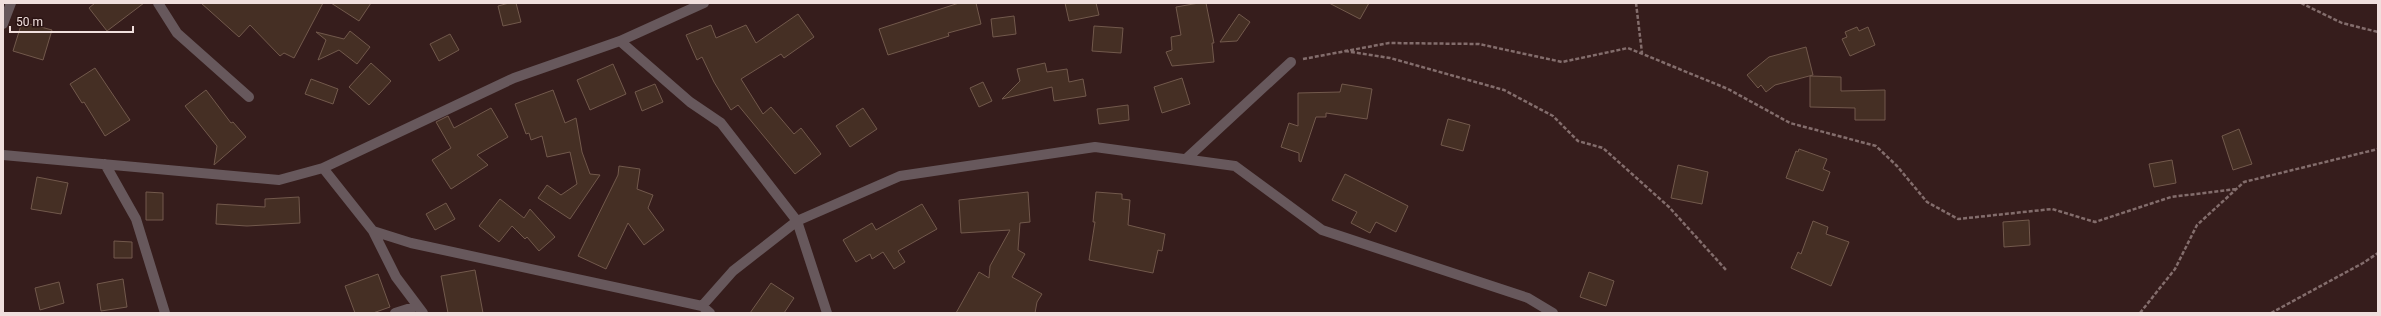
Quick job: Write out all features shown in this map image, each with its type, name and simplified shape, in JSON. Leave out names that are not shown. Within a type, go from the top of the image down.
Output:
[{"type":"street","points":[[3,24],[11,3]]},
{"type":"street","points":[[158,3],[177,33],[249,97]]},
{"type":"street","points":[[3,155],[279,180],[323,168],[514,78],[620,41],[704,3]]},
{"type":"street","points":[[620,41],[690,102],[721,123],[797,221],[827,313]]},
{"type":"street","points":[[1186,159],[1291,62]]},
{"type":"street","points":[[702,306],[733,271],[797,221],[900,176],[1096,147],[1234,166],[1322,230],[1528,298],[1553,313]]},
{"type":"street","points":[[105,164],[136,219],[165,313]]},
{"type":"street","points":[[323,168],[373,231],[396,277],[420,310],[396,313]]},
{"type":"street","points":[[373,231],[411,243],[702,306],[710,313]]},
{"type":"path","points":[[1636,3],[1642,53]]},
{"type":"path","points":[[2301,3],[2342,23],[2378,32]]},
{"type":"path","points":[[1291,62],[1389,43],[1479,44],[1562,62],[1628,48],[1728,89],[1790,123],[1876,146],[1897,166],[1926,202],[1958,219],[2052,209],[2095,222],[2171,197],[2237,189]]},
{"type":"path","points":[[1342,51],[1390,58],[1504,90],[1553,116],[1578,141],[1603,148],[1620,162],[1669,207],[1727,271]]},
{"type":"path","points":[[2140,313],[2175,269],[2197,225],[2244,182],[2378,149]]},
{"type":"path","points":[[2272,313],[2363,263],[2378,253]]},
{"type":"building","points":[[95,3],[144,3],[107,31],[89,8]]},
{"type":"building","points":[[201,3],[323,3],[294,58],[284,53],[280,56],[250,25],[239,37]]},
{"type":"building","points":[[331,3],[371,3],[359,21]]},
{"type":"building","points":[[516,3],[521,22],[503,26],[498,6]]},
{"type":"building","points":[[959,3],[976,3],[981,24],[948,33],[949,36],[888,55],[879,29]]},
{"type":"building","points":[[1065,3],[1096,3],[1099,15],[1069,21]]},
{"type":"building","points":[[1206,3],[1214,43],[1212,43],[1214,62],[1172,66],[1166,52],[1172,50],[1171,37],[1181,35],[1176,7]]},
{"type":"building","points":[[1329,3],[1369,3],[1360,19]]},
{"type":"building","points":[[798,14],[814,37],[784,58],[781,54],[741,79],[763,114],[771,107],[794,134],[801,128],[821,154],[795,174],[738,105],[731,110],[714,82],[702,57],[697,60],[686,35],[711,25],[716,38],[746,25],[756,43]]},
{"type":"building","points":[[1239,14],[1250,22],[1237,41],[1220,42]]},
{"type":"building","points":[[1014,16],[1016,34],[993,37],[991,19]]},
{"type":"building","points":[[22,22],[52,30],[43,60],[13,51]]},
{"type":"building","points":[[1094,26],[1123,28],[1121,53],[1092,51]]},
{"type":"building","points":[[1857,27],[1859,31],[1868,27],[1875,45],[1850,56],[1842,39],[1847,37],[1845,32]]},
{"type":"building","points":[[350,31],[370,47],[357,64],[339,50],[318,60],[326,40],[316,32],[344,39]]},
{"type":"building","points":[[450,34],[459,50],[439,61],[430,44]]},
{"type":"building","points":[[1806,47],[1813,75],[1775,85],[1766,92],[1761,85],[1758,88],[1747,75],[1769,57]]},
{"type":"building","points":[[371,63],[391,81],[369,105],[349,87]]},
{"type":"building","points":[[1045,63],[1047,72],[1067,69],[1069,82],[1083,79],[1086,96],[1054,101],[1052,87],[1002,99],[1020,81],[1017,69]]},
{"type":"building","points":[[613,64],[626,94],[590,110],[577,80]]},
{"type":"building","points":[[95,68],[130,120],[105,136],[84,102],[82,103],[70,84]]},
{"type":"building","points":[[1810,76],[1841,77],[1841,91],[1885,90],[1885,120],[1855,120],[1855,108],[1810,107]]},
{"type":"building","points":[[1182,78],[1190,104],[1162,113],[1154,87]]},
{"type":"building","points":[[311,79],[338,89],[333,104],[305,94]]},
{"type":"building","points":[[983,82],[992,101],[979,107],[970,88]]},
{"type":"building","points":[[655,84],[663,102],[642,111],[635,92]]},
{"type":"building","points":[[1342,84],[1372,89],[1367,119],[1326,113],[1326,117],[1316,117],[1301,162],[1299,161],[1299,153],[1281,147],[1289,123],[1298,126],[1298,93],[1340,92]]},
{"type":"building","points":[[206,90],[231,123],[233,122],[246,137],[214,165],[217,146],[185,106]]},
{"type":"building","points":[[553,90],[565,123],[576,118],[582,152],[590,174],[600,175],[570,219],[538,198],[547,185],[561,195],[577,184],[570,152],[547,157],[542,136],[531,140],[529,133],[526,134],[515,104]]},
{"type":"building","points":[[1128,105],[1129,120],[1099,124],[1097,109]]},
{"type":"building","points":[[491,108],[508,137],[477,155],[488,165],[451,189],[432,160],[451,148],[436,122],[448,116],[454,128]]},
{"type":"building","points":[[863,108],[877,129],[850,147],[836,126]]},
{"type":"building","points":[[1448,119],[1470,125],[1463,151],[1441,145]]},
{"type":"building","points":[[2239,129],[2252,164],[2233,170],[2222,136]]},
{"type":"building","points":[[1799,149],[1827,159],[1823,169],[1830,172],[1823,191],[1786,178],[1796,151],[1798,152]]},
{"type":"building","points":[[2172,160],[2176,183],[2154,187],[2149,164]]},
{"type":"building","points":[[1678,165],[1708,172],[1702,204],[1671,198]]},
{"type":"building","points":[[619,166],[640,169],[637,189],[653,195],[648,208],[664,230],[644,245],[628,223],[606,269],[578,256],[618,175]]},
{"type":"building","points":[[1345,174],[1408,206],[1396,232],[1376,222],[1370,233],[1351,223],[1357,212],[1332,200]]},
{"type":"building","points":[[37,177],[68,183],[61,214],[31,209]]},
{"type":"building","points":[[146,192],[163,193],[163,220],[146,220]]},
{"type":"building","points":[[1028,192],[1030,222],[1020,223],[1018,250],[1025,254],[1012,277],[1042,294],[1037,302],[1035,313],[956,313],[979,272],[989,278],[990,266],[1010,230],[961,233],[959,200]]},
{"type":"building","points":[[1096,192],[1122,194],[1122,199],[1130,200],[1128,225],[1165,234],[1162,251],[1158,250],[1153,273],[1089,260],[1095,222],[1093,222]]},
{"type":"building","points":[[299,197],[300,223],[247,226],[216,224],[217,204],[265,207],[265,199]]},
{"type":"building","points":[[500,199],[524,218],[530,209],[555,237],[539,251],[527,237],[525,239],[512,226],[499,242],[479,226]]},
{"type":"building","points":[[446,203],[455,219],[435,230],[426,214]]},
{"type":"building","points":[[922,204],[937,229],[898,251],[905,262],[894,269],[883,252],[872,259],[870,254],[856,262],[843,240],[872,223],[876,230]]},
{"type":"building","points":[[2029,220],[2030,245],[2004,247],[2003,222]]},
{"type":"building","points":[[1813,221],[1828,227],[1826,234],[1849,242],[1831,286],[1791,268],[1798,252],[1801,254]]},
{"type":"building","points":[[114,241],[132,242],[132,258],[114,258]]},
{"type":"building","points":[[475,270],[483,313],[448,313],[441,276]]},
{"type":"building","points":[[1589,272],[1614,281],[1606,306],[1580,297]]},
{"type":"building","points":[[378,274],[390,307],[373,313],[355,313],[345,286]]},
{"type":"building","points":[[123,279],[127,307],[101,311],[97,284]]},
{"type":"building","points":[[59,282],[64,303],[40,310],[35,288]]},
{"type":"building","points":[[771,283],[794,298],[784,313],[750,313]]}]
